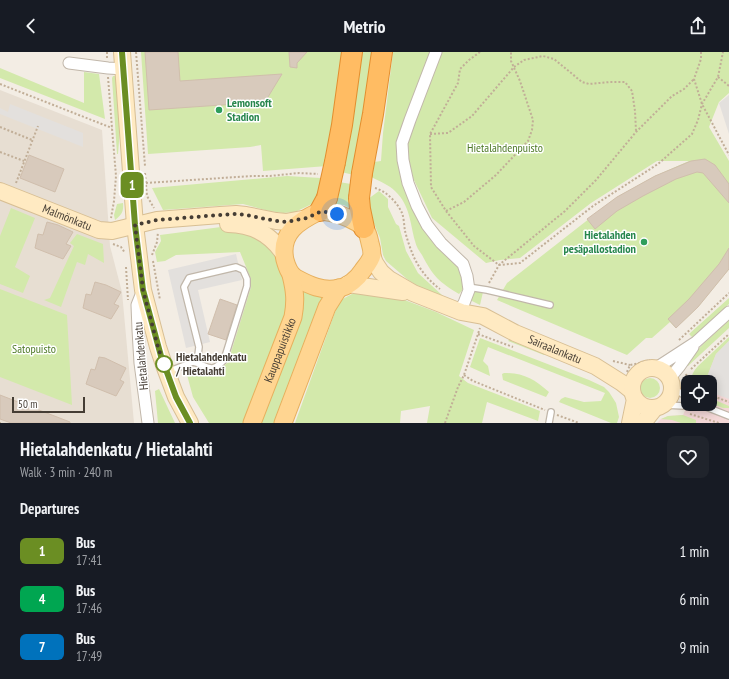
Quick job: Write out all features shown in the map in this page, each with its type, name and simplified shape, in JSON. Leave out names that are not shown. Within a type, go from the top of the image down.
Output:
[{"type":"highway","points":[[318,209],[335,162],[342,125],[352,52]]},
{"type":"highway","points":[[364,228],[359,198],[382,52]]},
{"type":"main road","points":[[283,423],[327,307],[344,286],[360,275],[372,255],[368,234],[364,228],[350,218],[318,209],[293,228],[288,235],[283,253],[286,265],[291,275],[314,287],[326,289],[344,286]]},
{"type":"main road","name":"Kauppapuistikko","points":[[252,423],[293,317],[295,291],[291,275]]},
{"type":"street","points":[[122,52],[135,225],[143,290],[158,347],[176,397],[190,423]]},
{"type":"street","points":[[436,52],[402,143],[403,160],[408,183],[417,206],[427,225],[441,243],[463,264],[469,290],[460,311]]},
{"type":"street","points":[[69,64],[124,69]]},
{"type":"street","name":"Malmönkatu","points":[[0,191],[99,230],[112,231],[135,225],[244,225],[265,234],[277,243],[283,253]]},
{"type":"street","name":"Malmönkatu","points":[[157,225],[220,215],[236,214],[286,222],[318,209]]},
{"type":"street","name":"Sairaalankatu","points":[[372,255],[381,272],[389,279],[413,293],[460,311],[483,316],[515,333],[595,366],[622,383],[633,395]]},
{"type":"street","name":"Sairaalankatu","points":[[344,286],[378,288],[396,292],[413,293]]},
{"type":"street","name":"Hietalahdenkatu","points":[[143,290],[137,306],[142,378],[148,423]]},
{"type":"street","points":[[656,368],[696,342],[729,312]]},
{"type":"street","points":[[643,423],[659,406],[668,400],[671,394],[671,383],[679,367],[696,342]]},
{"type":"street","name":"Sairaalankatu","points":[[595,366],[640,371]]},
{"type":"street","points":[[630,423],[633,395],[632,384],[640,371],[651,368],[662,370],[671,383]]},
{"type":"street","points":[[633,395],[640,405],[647,408],[659,406]]},
{"type":"lane","points":[[167,372],[193,362],[199,363],[208,368],[214,367],[220,365],[224,360],[247,286],[247,279],[243,270],[236,267],[189,278],[184,287],[199,347],[198,355],[193,362]]},
{"type":"lane","points":[[468,286],[550,305]]},
{"type":"lane","points":[[671,383],[681,392]]},
{"type":"lane","points":[[659,406],[681,405]]},
{"type":"lane","points":[[717,411],[729,416]]},
{"type":"lane","points":[[549,423],[551,412]]},
{"type":"path","points":[[136,52],[144,166]]},
{"type":"path","points":[[480,52],[460,69],[458,83],[430,134],[431,187],[446,211],[474,246],[499,266],[520,263],[593,206],[658,164],[692,134],[698,120],[702,104],[718,77],[723,52]]},
{"type":"path","points":[[446,211],[464,202],[496,175],[528,141],[532,130],[533,120],[520,81],[511,61],[511,52]]},
{"type":"path","points":[[499,266],[565,211],[596,180],[636,132],[672,96],[684,89],[694,80],[701,58],[701,52]]},
{"type":"path","points":[[430,134],[448,133],[472,116],[514,67],[524,60],[543,56],[554,59],[582,82],[589,84],[626,82],[632,91],[636,132]]},
{"type":"path","points":[[718,77],[729,86]]},
{"type":"path","points":[[694,80],[702,104],[729,155]]},
{"type":"path","points":[[0,84],[112,128]]},
{"type":"path","points":[[16,183],[38,126]]},
{"type":"path","points":[[0,127],[33,140]]},
{"type":"path","points":[[0,152],[24,161]]},
{"type":"path","points":[[145,172],[147,196],[155,209],[157,225],[158,242],[152,254],[160,303]]},
{"type":"path","points":[[686,375],[729,334]]},
{"type":"path","points":[[445,423],[464,375],[482,385],[578,423]]},
{"type":"path","points":[[717,398],[729,402]]},
{"type":"path","points":[[686,413],[719,423]]},
{"type":"shaded area","points":[[0,90],[102,130],[110,246],[122,292],[134,423],[0,423]]},
{"type":"shaded area","points":[[729,95],[729,134],[719,103]]},
{"type":"shaded area","points":[[10,104],[83,133],[83,147],[0,114],[0,108],[8,112]]},
{"type":"shaded area","points":[[236,254],[242,280],[198,290],[210,342],[186,348],[168,270]]},
{"type":"shaded area","points":[[729,341],[729,423],[657,423],[661,419],[668,416],[683,415],[685,411],[717,411],[717,375],[694,374]]},
{"type":"shaded area","points":[[729,341],[729,399],[717,395],[717,375],[708,375],[716,354]]},
{"type":"green space","name":"Lemonsoft Stadion","points":[[141,52],[346,52],[327,166],[263,171],[261,145],[148,154]]},
{"type":"green space","points":[[359,52],[373,52],[354,175],[341,172]]},
{"type":"green space","name":"Hietalahdenpuisto","points":[[393,52],[729,52],[729,93],[719,102],[709,127],[729,161],[729,269],[698,307],[676,328],[670,322],[652,338],[646,338],[627,355],[497,300],[507,283],[617,197],[655,176],[689,161],[657,161],[591,203],[520,258],[486,263],[432,218],[413,178],[400,172],[404,182],[462,270],[464,280],[463,289],[459,294],[452,290],[441,282],[433,273],[415,243],[407,208],[400,196],[384,183],[371,177],[374,162],[381,161]]},
{"type":"green space","points":[[0,68],[84,103],[84,72],[99,74],[105,119],[0,78]]},
{"type":"green space","points":[[113,76],[117,76],[121,116],[118,154],[112,78]]},
{"type":"green space","points":[[287,176],[321,178],[317,198],[312,204],[295,212],[283,213],[243,204],[163,210],[152,188]]},
{"type":"green space","points":[[339,182],[351,184],[353,210],[344,205],[333,204]]},
{"type":"green space","points":[[379,191],[388,199],[388,207],[396,224],[399,226],[406,251],[418,273],[443,296],[455,301],[457,305],[419,287],[386,261],[383,255],[380,238],[368,209],[368,199]]},
{"type":"green space","points":[[123,203],[122,213],[115,220],[114,215],[117,204]]},
{"type":"green space","points":[[11,208],[35,218],[15,267],[30,276],[23,293],[0,284],[0,236]]},
{"type":"green space","points":[[221,227],[243,229],[275,250],[277,265],[285,283],[289,316],[248,423],[209,423],[193,397],[187,375],[197,371],[215,371],[228,362],[251,287],[251,279],[240,252],[176,255],[165,261],[157,262],[155,252],[161,241],[160,235]]},
{"type":"green space","points":[[77,234],[103,244],[104,263],[88,254],[85,265],[77,262],[61,307],[44,300],[50,298],[74,246],[70,243]]},
{"type":"green space","points":[[300,287],[323,295],[309,335],[274,423],[261,423]]},
{"type":"green space","name":"Satopuisto","points":[[0,289],[67,315],[72,405],[0,377]]},
{"type":"green space","points":[[476,291],[483,292],[480,305],[471,299],[472,293]]},
{"type":"green space","points":[[374,292],[402,299],[436,312],[474,330],[459,376],[468,383],[540,411],[538,421],[487,402],[482,423],[427,423],[430,406],[401,411],[400,423],[295,423],[339,301],[352,294]]},
{"type":"green space","points":[[729,298],[729,304],[693,338],[689,334]]},
{"type":"green space","points":[[729,320],[729,328],[688,366],[683,366],[699,348]]},
{"type":"green space","points":[[729,337],[729,341],[716,354],[708,375],[692,375],[698,366]]},
{"type":"green space","points":[[480,338],[604,387],[616,403],[619,417],[617,423],[611,423],[559,402],[565,397],[584,402],[601,401],[605,393],[488,347],[483,361],[488,366],[490,376],[470,367]]},
{"type":"green space","points":[[510,339],[545,353],[544,355],[508,341]]},
{"type":"green space","points":[[502,374],[517,374],[528,378],[549,392],[546,397],[503,380]]},
{"type":"green space","points":[[650,378],[657,381],[660,388],[657,395],[650,398],[643,395],[640,388],[643,381]]},
{"type":"green space","points":[[159,389],[175,423],[158,423],[155,391]]},
{"type":"green space","points":[[717,401],[729,406],[729,408],[717,406]]},
{"type":"green space","points":[[683,415],[696,420],[696,423],[681,423],[661,419],[668,416]]},
{"type":"building","points":[[145,52],[178,52],[180,81],[282,74],[265,102],[149,110]]},
{"type":"building","points":[[289,52],[307,52],[297,63],[297,68],[290,67]]},
{"type":"building","points":[[29,155],[64,169],[55,192],[20,178]]},
{"type":"building","points":[[705,159],[715,165],[729,184],[729,203],[703,173],[697,172],[676,179],[643,196],[617,211],[595,229],[587,219],[617,197],[655,176],[691,161]]},
{"type":"building","points":[[47,222],[73,232],[66,244],[71,246],[63,259],[35,248],[38,234],[43,235]]},
{"type":"building","points":[[729,248],[729,269],[698,307],[676,328],[668,319],[689,299],[719,264]]},
{"type":"building","points":[[95,282],[121,292],[114,304],[119,306],[111,319],[83,308],[86,294],[91,295]]},
{"type":"building","points":[[220,299],[237,305],[226,340],[208,334]]},
{"type":"building","points":[[99,357],[105,358],[126,368],[120,380],[124,382],[116,396],[86,384],[91,369],[95,370]]},
{"type":"building","points":[[0,395],[70,423],[11,423],[0,419]]},
{"type":"bus line","name":"1","points":[[122,52],[135,225],[143,290],[161,356],[176,397],[190,423]]},
{"type":"place","name":"Lemonsoft Stadion","points":[[219,110]]},
{"type":"place","name":"Hietalahden pesäpallostadion","points":[[644,242]]},
{"type":"place","name":"Hietalahdenkatu / Hietalahti","points":[[164,364]]},
{"type":"route","points":[[164,364],[143,290],[135,225],[157,220],[236,214],[286,222],[307,218],[320,212],[337,214]]}]
